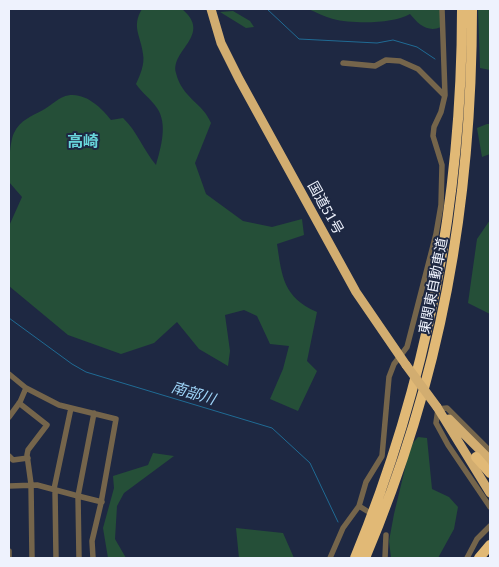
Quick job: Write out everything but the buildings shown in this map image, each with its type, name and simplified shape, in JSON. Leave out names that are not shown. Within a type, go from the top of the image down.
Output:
[{"type":"highway","name":"国道51号","points":[[214,9],[222,43],[239,79],[356,292],[438,408],[490,493]]},
{"type":"highway","name":"東関東自動車道","points":[[355,558],[394,454],[424,343],[438,280],[465,112],[462,9]]},
{"type":"highway","name":"東関東自動車道","points":[[366,558],[384,513],[416,420],[437,342],[457,239],[465,112],[472,47],[472,9]]},
{"type":"highway","name":"国道51号","points":[[438,408],[490,460]]},
{"type":"highway","points":[[450,421],[490,473]]},
{"type":"highway","points":[[457,439],[476,457]]},
{"type":"highway","points":[[371,558],[384,513]]},
{"type":"highway","points":[[479,558],[490,544]]},
{"type":"street","points":[[330,558],[344,528],[359,506],[366,482],[382,456],[389,377],[394,364],[403,361],[441,205],[442,165],[433,136],[445,95],[442,9]]},
{"type":"street","points":[[343,63],[375,66],[386,60],[400,61],[418,70],[445,95]]},
{"type":"street","points":[[9,374],[26,388],[59,405],[116,419],[102,502],[92,541],[93,558]]},
{"type":"street","points":[[10,413],[19,404],[26,388]]},
{"type":"street","points":[[19,404],[47,425],[28,450],[31,484],[32,558]]},
{"type":"street","points":[[56,558],[54,490],[71,408]]},
{"type":"street","points":[[490,452],[447,408],[438,408],[436,423],[490,507]]},
{"type":"street","points":[[79,558],[78,496],[94,413]]},
{"type":"street","points":[[9,456],[13,460],[28,458]]},
{"type":"street","points":[[9,486],[31,484],[102,502]]},
{"type":"street","points":[[359,506],[367,511]]},
{"type":"street","points":[[467,558],[477,540],[490,526]]},
{"type":"street","points":[[385,558],[386,535]]},
{"type":"street","points":[[9,551],[9,558]]},
{"type":"green space","points":[[142,9],[182,9],[190,18],[193,27],[192,35],[179,57],[176,73],[183,89],[203,110],[211,123],[195,163],[206,194],[243,221],[272,227],[302,219],[304,235],[277,244],[286,285],[297,300],[317,312],[307,361],[317,371],[298,411],[270,399],[283,369],[289,346],[270,344],[257,316],[244,310],[225,315],[230,351],[228,366],[199,349],[177,322],[154,343],[121,354],[68,335],[9,286],[9,226],[22,197],[9,182],[11,143],[14,133],[23,122],[63,97],[77,95],[84,97],[102,110],[111,120],[123,118],[156,165],[160,151],[162,121],[157,108],[136,84],[143,62],[137,26]]},
{"type":"green space","points":[[308,9],[441,9],[441,27],[436,29],[428,28],[416,21],[410,14],[394,20],[351,22],[330,18]]},
{"type":"green space","points":[[478,9],[490,9],[490,70],[480,68]]},
{"type":"green space","points":[[233,11],[250,21],[254,27],[246,28],[220,12]]},
{"type":"green space","points":[[490,124],[490,154],[482,157],[477,128]]},
{"type":"green space","points":[[490,220],[490,314],[468,303],[477,239]]},
{"type":"green space","points":[[418,437],[427,438],[432,489],[449,497],[458,507],[454,529],[438,558],[391,558],[389,541],[394,514],[408,456],[413,443]]},
{"type":"green space","points":[[153,453],[174,456],[124,493],[117,506],[115,539],[126,558],[108,558],[103,528],[114,488],[113,476],[148,465]]},
{"type":"green space","points":[[236,528],[283,533],[294,558],[239,558]]},
{"type":"waterway","points":[[267,9],[299,39],[377,43],[393,40],[417,47],[435,59]]},
{"type":"waterway","name":"南部川","points":[[9,318],[86,372],[272,428],[310,463],[338,522]]},
{"type":"district","name":"高崎","points":[[83,142]]}]
